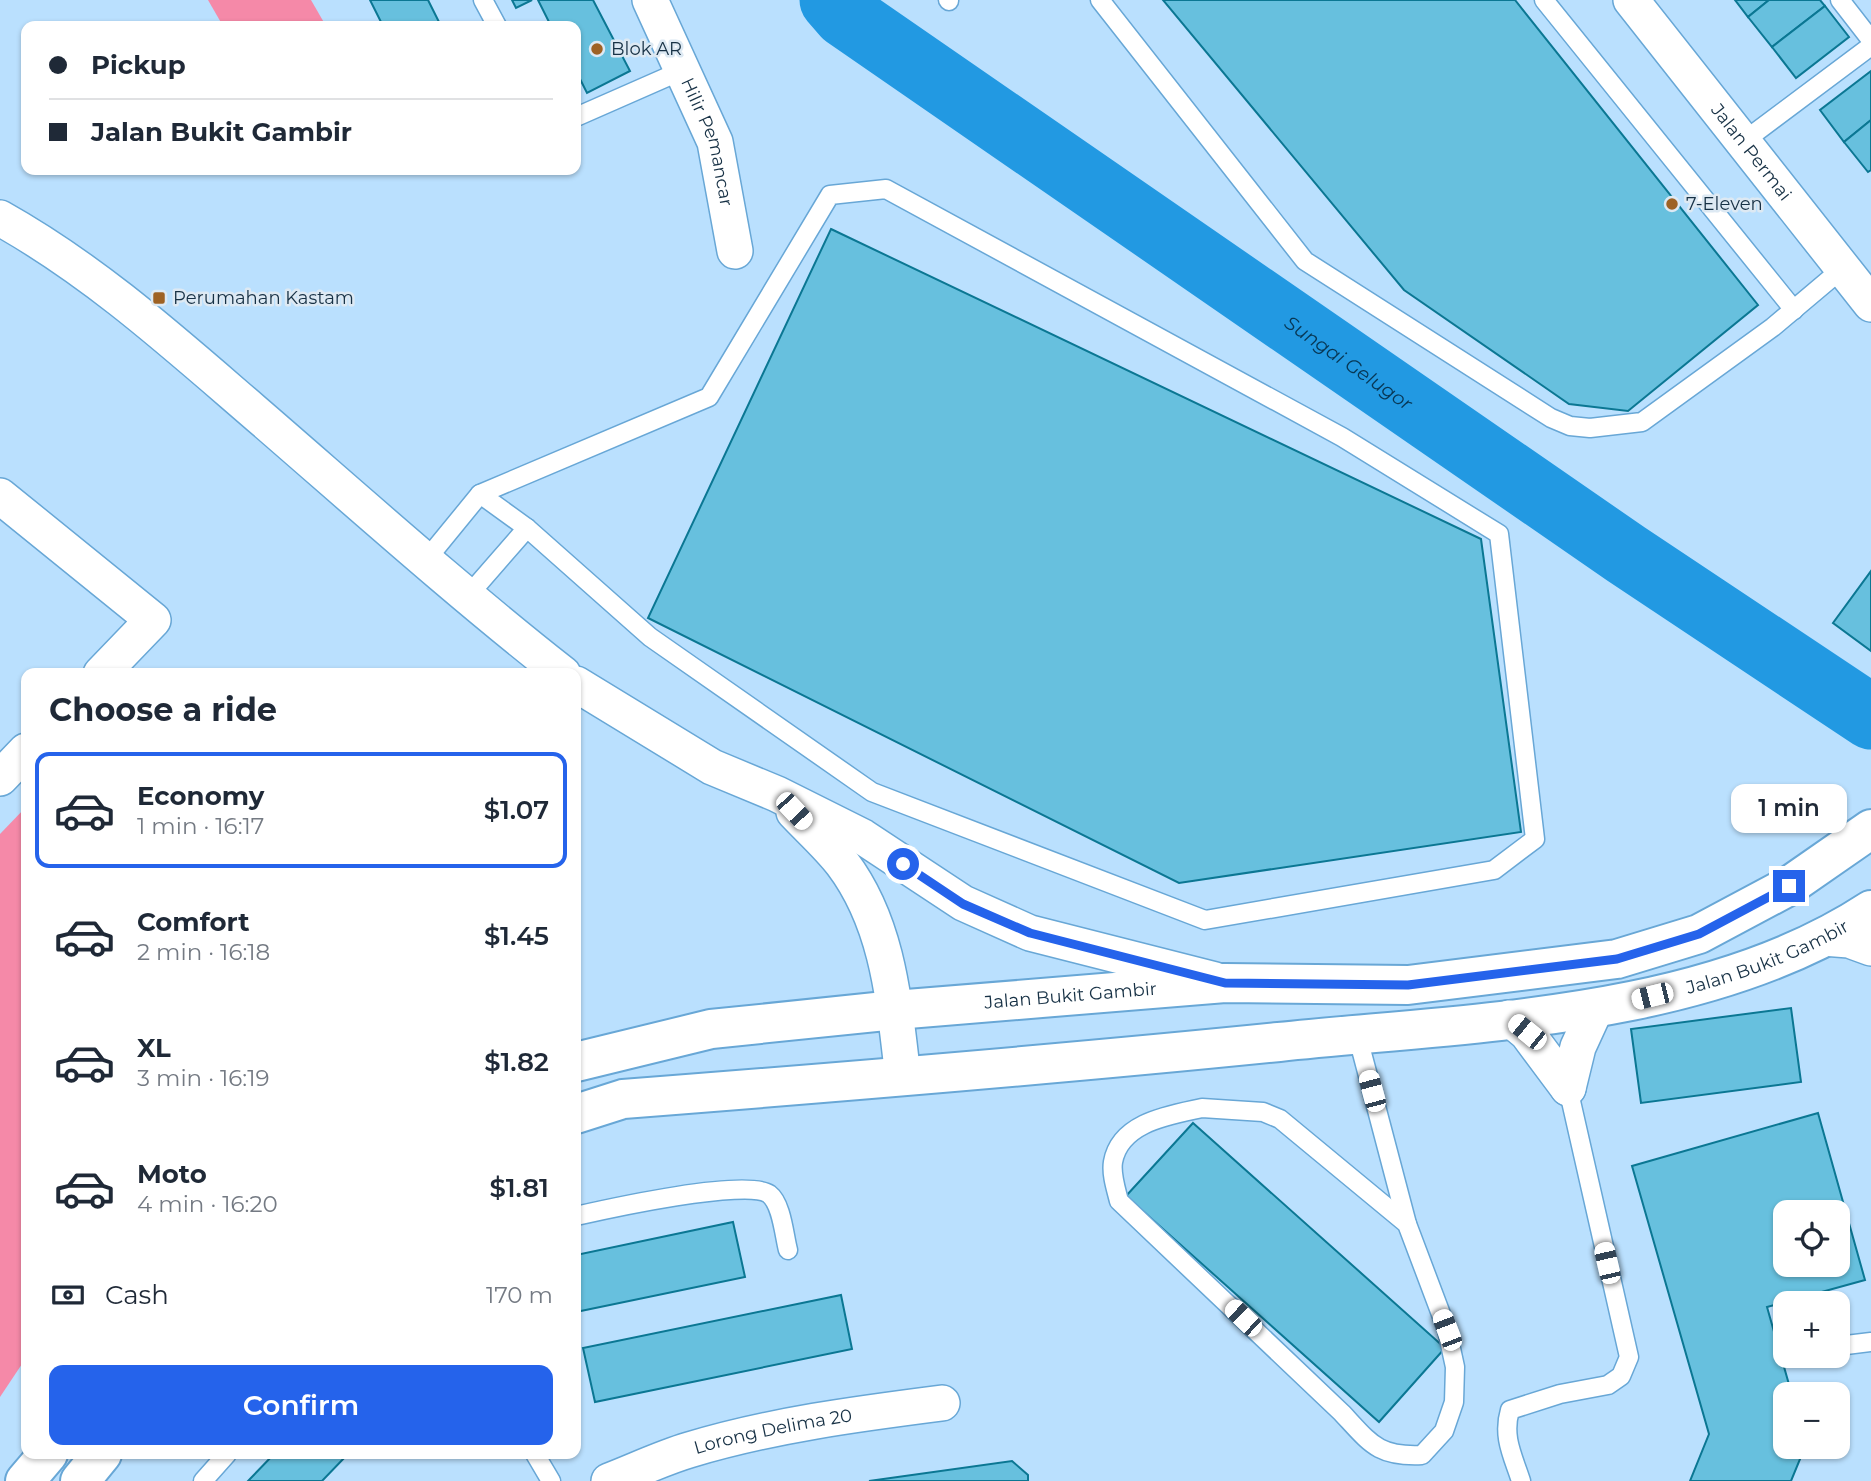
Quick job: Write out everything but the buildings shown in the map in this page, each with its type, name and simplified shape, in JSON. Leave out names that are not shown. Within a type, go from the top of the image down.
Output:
[{"type":"main road","name":"Jalan Bukit Gambir","points":[[581,1061],[711,1029],[895,1010],[1225,983],[1408,985],[1617,959],[1699,934],[1789,886],[1871,829]]},
{"type":"main road","name":"Jalan Bukit Gambir","points":[[581,1112],[624,1099],[903,1077],[1595,1010],[1738,974],[1823,938],[1871,910]]},
{"type":"main road","points":[[25,1481],[44,1459]]},
{"type":"main road","points":[[80,1481],[98,1459]]},
{"type":"street","name":"Hilir Pemancar","points":[[650,0],[715,142],[735,251]]},
{"type":"street","name":"Jalan Permai","points":[[1632,0],[1871,304]]},
{"type":"street","points":[[0,218],[48,245],[148,319],[426,560],[466,598],[555,668]]},
{"type":"street","points":[[7,501],[153,620],[107,668]]},
{"type":"street","points":[[581,687],[712,767],[777,794],[863,837],[963,904],[1019,928],[1225,983]]},
{"type":"street","points":[[0,778],[21,756]]},
{"type":"street","points":[[777,794],[842,864],[871,915],[886,953],[903,1077]]},
{"type":"street","points":[[1823,938],[1849,940],[1871,948]]},
{"type":"street","points":[[1569,1088],[1582,1038],[1595,1010]]},
{"type":"street","points":[[1509,1018],[1527,1032],[1569,1088]]},
{"type":"street","name":"Lorong Delima 20","points":[[609,1481],[687,1450],[758,1432],[835,1416],[942,1403]]},
{"type":"lane","points":[[483,0],[494,21]]},
{"type":"lane","points":[[1100,0],[1305,261],[1551,418],[1570,426],[1590,428],[1642,422],[1794,310],[1843,268]]},
{"type":"lane","points":[[1544,0],[1794,310]]},
{"type":"lane","points":[[1840,0],[1871,40]]},
{"type":"lane","points":[[1744,141],[1871,46]]},
{"type":"lane","points":[[581,115],[683,70]]},
{"type":"lane","points":[[426,560],[480,494],[709,397],[830,195],[886,189],[1342,437],[1499,534],[1535,839],[1494,870],[1205,920],[872,792],[650,637],[527,528],[480,494]]},
{"type":"lane","points":[[466,598],[527,528]]},
{"type":"lane","points":[[1357,1034],[1407,1224],[1447,1330],[1455,1367],[1454,1402],[1444,1431],[1422,1455],[1396,1456],[1375,1449],[1342,1413],[1119,1201],[1112,1164],[1117,1150],[1130,1134],[1154,1119],[1202,1108],[1263,1112],[1296,1130],[1407,1224]]},
{"type":"lane","points":[[1521,1481],[1507,1445],[1506,1425],[1510,1410],[1560,1394],[1608,1385],[1620,1376],[1629,1357],[1569,1088]]},
{"type":"lane","points":[[581,1215],[650,1200],[751,1189],[768,1193],[776,1203],[788,1250]]},
{"type":"lane","points":[[1850,1345],[1871,1342]]},
{"type":"lane","points":[[204,1481],[223,1459]]},
{"type":"lane","points":[[538,1459],[551,1481]]},
{"type":"shaded area","points":[[208,0],[311,0],[323,21],[220,21]]},
{"type":"shaded area","points":[[21,812],[21,1366],[0,1397],[0,834]]},
{"type":"waterway","name":"Sungai Gelugor","points":[[832,0],[845,15],[1626,554],[1871,717]]},
{"type":"place","name":"Blok AR","points":[[597,49]]},
{"type":"place","name":"7-Eleven","points":[[1672,204]]},
{"type":"place","name":"Perumahan Kastam","points":[[159,298]]},
{"type":"route","points":[[903,864],[963,904],[1030,933],[1225,983],[1408,985],[1617,959],[1699,934],[1789,886]]}]
